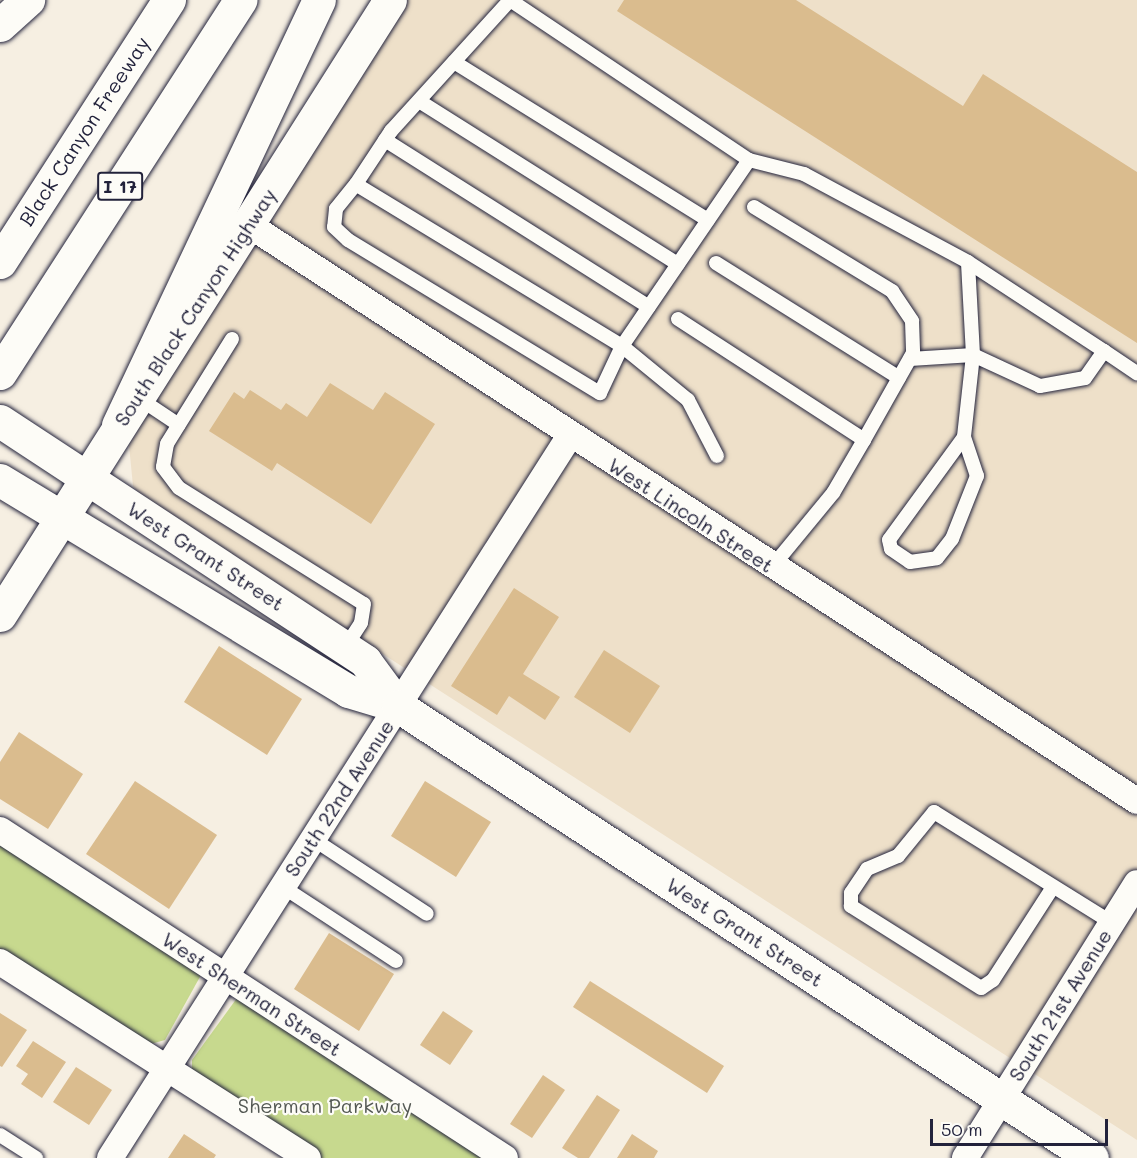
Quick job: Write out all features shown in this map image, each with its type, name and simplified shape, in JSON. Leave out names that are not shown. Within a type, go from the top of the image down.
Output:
[{"type":"main road","points":[[0,25],[27,0]]},
{"type":"main road","name":"Black Canyon Freeway","points":[[0,262],[169,0]]},
{"type":"main road","name":"I 17","points":[[0,373],[240,0]]},
{"type":"main road","points":[[118,425],[319,0]]},
{"type":"main road","name":"South Black Canyon Highway","points":[[0,615],[88,479],[118,425],[249,225],[390,0]]},
{"type":"main road","name":"West Grant Street","points":[[0,421],[365,661],[398,706]]},
{"type":"main road","name":"West Grant Street","points":[[3,481],[62,520],[348,691],[398,706],[1092,1158]]},
{"type":"street","name":"West Lincoln Street","points":[[249,225],[569,437],[1137,801]]},
{"type":"street","name":"South 22nd Avenue","points":[[110,1158],[569,437]]},
{"type":"street","name":"West Sherman Street","points":[[0,830],[505,1158]]},
{"type":"street","name":"South 21st Avenue","points":[[965,1158],[1137,883]]},
{"type":"street","points":[[0,962],[308,1158]]},
{"type":"lane","points":[[749,160],[622,346],[600,393],[348,240],[334,227],[336,209],[356,184],[385,140],[510,0],[749,160],[804,174],[968,262],[1137,373]]},
{"type":"lane","points":[[454,62],[708,220]]},
{"type":"lane","points":[[419,101],[678,264]]},
{"type":"lane","points":[[385,140],[649,307]]},
{"type":"lane","points":[[356,184],[622,346],[688,400],[717,456]]},
{"type":"lane","points":[[754,207],[892,291],[912,321],[910,359],[900,378],[833,493],[772,567]]},
{"type":"lane","points":[[964,437],[889,540],[891,549],[910,562],[937,558],[952,539],[977,476],[964,437],[973,355],[968,262]]},
{"type":"lane","points":[[716,263],[900,378]]},
{"type":"lane","points":[[678,319],[864,440]]},
{"type":"lane","points":[[232,339],[167,444],[164,467],[179,488],[364,604],[361,623],[345,648]]},
{"type":"lane","points":[[910,359],[973,355],[1040,386],[1085,378],[1104,351]]},
{"type":"lane","points":[[137,397],[179,425]]},
{"type":"lane","points":[[1053,887],[993,980],[981,988],[851,906],[851,893],[867,868],[898,856],[934,812],[1112,923]]},
{"type":"lane","points":[[313,839],[427,914]]},
{"type":"lane","points":[[283,887],[396,961]]},
{"type":"lane","points":[[0,1135],[36,1158]]},
{"type":"shaded area","points":[[406,0],[1137,0],[1137,1140],[144,500],[133,486],[129,445],[140,424]]},
{"type":"green space","points":[[0,841],[201,975],[165,1040],[147,1045],[0,951]]},
{"type":"green space","name":"Sherman Parkway","points":[[237,998],[492,1158],[322,1158],[192,1070],[192,1060]]},
{"type":"building","points":[[624,0],[796,0],[963,106],[983,74],[1137,172],[1137,343],[617,11]]},
{"type":"building","points":[[330,383],[373,410],[385,392],[435,424],[371,524],[277,463],[272,471],[209,431],[234,392],[244,399],[250,390],[281,410],[286,403],[307,417]]},
{"type":"building","points":[[514,588],[559,617],[523,674],[560,697],[545,720],[509,696],[497,715],[451,686]]},
{"type":"building","points":[[219,646],[302,699],[267,755],[184,702]]},
{"type":"building","points":[[604,650],[660,686],[630,733],[574,697]]},
{"type":"building","points":[[19,732],[83,774],[48,829],[0,799],[0,762]]},
{"type":"building","points":[[135,781],[217,835],[169,909],[86,854]]},
{"type":"building","points":[[425,781],[491,822],[456,877],[391,836]]},
{"type":"building","points":[[329,933],[394,974],[359,1031],[294,989]]},
{"type":"building","points":[[590,981],[724,1066],[707,1093],[573,1007]]},
{"type":"building","points":[[443,1011],[473,1031],[450,1065],[420,1045]]},
{"type":"building","points":[[0,1013],[27,1030],[2,1067],[0,1066]]},
{"type":"building","points":[[33,1041],[66,1062],[42,1098],[21,1084],[28,1074],[16,1066]]},
{"type":"building","points":[[76,1067],[112,1090],[89,1125],[53,1102]]},
{"type":"building","points":[[543,1075],[565,1090],[532,1138],[510,1124]]},
{"type":"building","points":[[597,1095],[620,1110],[589,1158],[578,1158],[562,1148]]},
{"type":"building","points":[[184,1134],[216,1155],[214,1158],[168,1158]]},
{"type":"building","points":[[632,1134],[658,1151],[654,1158],[617,1158]]}]
